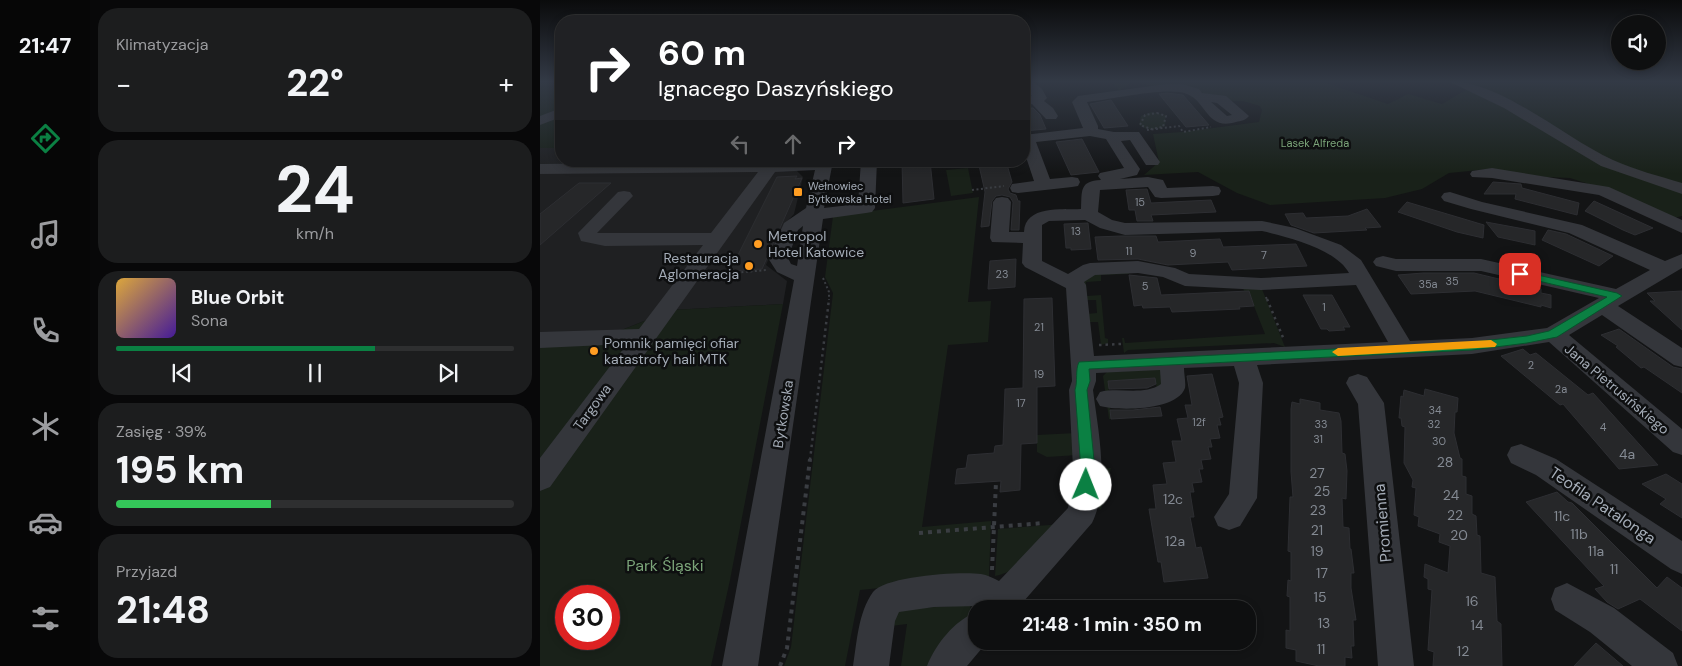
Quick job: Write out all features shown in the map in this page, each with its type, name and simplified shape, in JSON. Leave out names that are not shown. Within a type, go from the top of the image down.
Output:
[{"type":"street","points":[[1049,112],[1051,116]]},
{"type":"street","points":[[1086,112],[1099,131],[1132,169],[1130,172],[1097,176],[1094,173]]},
{"type":"street","points":[[1213,112],[1218,122]]},
{"type":"street","points":[[1521,112],[1607,163],[1682,189]]},
{"type":"street","points":[[540,121],[555,115]]},
{"type":"street","points":[[1030,138],[1099,131],[1134,135],[1152,162]]},
{"type":"street","points":[[1030,151],[1044,185]]},
{"type":"street","points":[[540,157],[555,156]]},
{"type":"street","points":[[540,169],[633,167]]},
{"type":"street","name":"Targowa","points":[[540,479],[771,167]]},
{"type":"street","name":"Bytkowska","points":[[740,666],[814,277],[815,213],[823,167]]},
{"type":"street","points":[[814,277],[784,268],[778,258],[790,227],[815,213],[866,208],[869,167]]},
{"type":"street","points":[[1478,174],[1492,174],[1603,191],[1682,227]]},
{"type":"street","points":[[1032,237],[999,238],[1008,192],[1072,182]]},
{"type":"street","points":[[1088,214],[1090,209],[1090,189],[1096,186],[1148,182],[1157,184],[1161,193],[1213,191]]},
{"type":"street","points":[[624,196],[588,233],[588,237],[605,240],[717,239]]},
{"type":"street","points":[[1450,197],[1472,205],[1560,224],[1676,265]]},
{"type":"street","points":[[1003,600],[1082,514],[1088,470],[1081,390],[1084,381],[1083,365],[1076,285],[1071,281],[1041,270],[1032,262],[1032,222],[1037,218],[1088,214],[1106,224],[1125,229],[1262,226],[1334,249],[1354,264],[1403,349]]},
{"type":"street","points":[[1383,262],[1396,265],[1481,265],[1610,300],[1682,359]]},
{"type":"street","points":[[1083,365],[1472,346],[1527,340],[1553,334],[1610,300],[1676,265]]},
{"type":"street","points":[[1071,281],[1090,269],[1138,267],[1168,272],[1185,280],[1261,284],[1362,280]]},
{"type":"street","name":"Jana Pietrusińskiego","points":[[1553,334],[1682,444]]},
{"type":"street","points":[[540,340],[644,336]]},
{"type":"street","points":[[1229,517],[1243,498],[1251,383],[1243,356]]},
{"type":"street","points":[[1110,399],[1156,397],[1167,393],[1173,387],[1171,360]]},
{"type":"street","name":"Promienna","points":[[1358,383],[1371,403],[1396,666]]},
{"type":"street","name":"Teofila Patalonga","points":[[1521,455],[1546,467],[1682,559]]},
{"type":"street","points":[[871,666],[880,613],[888,600],[900,595],[971,589],[985,591],[993,600]]},
{"type":"street","points":[[1567,599],[1602,620],[1660,666]]},
{"type":"street","points":[[945,666],[968,637]]},
{"type":"path","points":[[1152,113],[1166,116],[1163,127],[1155,129],[1140,125],[1143,117],[1152,113]]},
{"type":"path","points":[[1139,131],[1178,126],[1182,132],[1224,124],[1218,122]]},
{"type":"path","points":[[972,190],[1008,192]]},
{"type":"path","points":[[689,276],[768,270]]},
{"type":"path","points":[[780,666],[787,646],[830,293],[814,277]]},
{"type":"path","points":[[1261,284],[1290,354]]},
{"type":"path","points":[[993,544],[996,482]]},
{"type":"path","points":[[919,534],[1078,520]]},
{"type":"shaded area","points":[[540,148],[555,148],[555,167],[796,167],[795,169],[803,177],[794,214],[783,226],[766,265],[787,281],[783,304],[672,310],[584,345],[540,346]]},
{"type":"green space","points":[[540,112],[555,112],[540,119]]},
{"type":"green space","points":[[1151,112],[1166,115],[1165,126],[1152,129],[1145,128],[1139,125],[1141,116]]},
{"type":"green space","name":"Lasek Alfreda","points":[[1261,112],[1682,112],[1682,216],[1670,219],[1604,189],[1570,178],[1546,177],[1489,169],[1449,173],[1422,189],[1385,198],[1270,205],[1237,193],[1198,172],[1144,175],[1159,162],[1153,134],[1259,122]]},
{"type":"green space","points":[[555,118],[555,148],[540,148],[540,124]]},
{"type":"green space","points":[[968,168],[973,193],[951,196],[946,170]]},
{"type":"green space","points":[[979,197],[968,302],[991,301],[988,342],[948,345],[922,527],[991,521],[989,577],[860,590],[845,666],[784,666],[791,647],[833,293],[825,277],[833,216]]},
{"type":"green space","points":[[1128,271],[1129,274],[1101,275],[1101,281],[1086,282],[1087,296],[1101,295],[1105,338],[1108,339],[1108,343],[1101,345],[1098,322],[1088,322],[1087,314],[1097,313],[1096,300],[1086,300],[1084,281],[1090,274]]},
{"type":"green space","points":[[1243,287],[1262,289],[1285,347],[1274,343],[1128,350],[1124,353],[1122,338],[1124,338],[1125,343],[1265,334],[1248,291],[1244,291]]},
{"type":"green space","name":"Park Śląski","points":[[783,304],[730,580],[711,666],[540,666],[540,346],[584,345],[672,310]]},
{"type":"green space","points":[[1161,369],[1162,389],[1157,390],[1155,378],[1108,381],[1111,419],[1109,419],[1103,376],[1107,372]]},
{"type":"green space","points":[[1076,433],[1078,455],[1047,457],[1037,452],[1037,435]]},
{"type":"green space","points":[[1111,468],[1101,510],[1095,503],[1099,469]]},
{"type":"green space","points":[[1063,524],[1024,562],[1005,573],[995,576],[998,529]]},
{"type":"green space","points":[[968,605],[968,621],[932,666],[901,666],[907,624],[891,626],[893,618],[901,609]]},
{"type":"building","points":[[1030,112],[1037,112],[1040,115],[1046,129],[1030,130]]},
{"type":"building","points":[[1095,112],[1119,112],[1128,126],[1104,128]]},
{"type":"building","points":[[1174,112],[1198,112],[1209,125],[1186,127]]},
{"type":"building","points":[[1082,139],[1099,172],[1071,175],[1056,142]]},
{"type":"building","points":[[902,167],[931,167],[934,199],[903,203]]},
{"type":"building","points":[[979,167],[1008,167],[1012,182],[1008,189],[1020,201],[1019,230],[1011,230],[1013,202],[1010,197],[1002,195],[996,196],[992,201],[989,226],[981,227],[985,192]]},
{"type":"building","points":[[797,176],[795,179],[802,178],[762,269],[730,271],[777,177]]},
{"type":"building","points":[[1493,182],[1521,184],[1522,188],[1579,203],[1577,215],[1515,199],[1516,194],[1484,194]]},
{"type":"building","points":[[579,183],[611,183],[540,245],[540,214]]},
{"type":"building","points":[[1147,189],[1151,203],[1211,200],[1216,212],[1151,215],[1153,221],[1137,221],[1135,210],[1129,210],[1126,190]]},
{"type":"building","points":[[1594,201],[1653,228],[1635,235],[1623,230],[1585,211]]},
{"type":"building","points":[[1407,202],[1484,225],[1483,238],[1457,232],[1398,212]]},
{"type":"building","points":[[1367,209],[1381,227],[1365,228],[1367,230],[1314,233],[1291,225],[1285,214],[1303,213],[1306,218],[1348,216]]},
{"type":"building","points":[[1486,222],[1535,231],[1535,245],[1498,237]]},
{"type":"building","points":[[1088,223],[1091,249],[1071,250],[1071,248],[1066,248],[1064,224]]},
{"type":"building","points":[[1548,230],[1566,234],[1613,256],[1599,266],[1542,240]]},
{"type":"building","points":[[1156,236],[1158,242],[1220,239],[1223,247],[1296,244],[1307,266],[1232,270],[1228,262],[1168,265],[1138,259],[1098,260],[1095,237]]},
{"type":"building","points":[[1016,259],[1015,287],[988,289],[990,261]]},
{"type":"building","points":[[1474,273],[1541,289],[1541,293],[1551,295],[1551,308],[1475,291],[1411,294],[1398,275]]},
{"type":"building","points":[[1129,275],[1157,278],[1161,295],[1249,291],[1254,306],[1239,307],[1240,309],[1172,312],[1170,307],[1143,308],[1142,305],[1134,306]]},
{"type":"building","points":[[1682,291],[1682,330],[1650,301],[1655,301],[1647,293]]},
{"type":"building","points":[[1303,295],[1332,295],[1350,327],[1343,327],[1345,330],[1329,331],[1321,329]]},
{"type":"building","points":[[1052,298],[1055,386],[1037,387],[1037,443],[1021,444],[1020,490],[1000,492],[1001,481],[955,484],[957,469],[966,468],[968,455],[994,453],[995,446],[1003,445],[1005,389],[1023,388],[1024,299]]},
{"type":"building","points":[[1619,329],[1673,367],[1682,369],[1682,393],[1644,367],[1641,368],[1616,347],[1618,346],[1601,335]]},
{"type":"building","points":[[1523,349],[1530,355],[1536,353],[1588,395],[1593,393],[1658,465],[1619,469],[1563,404],[1560,405],[1501,356]]},
{"type":"building","points":[[1212,374],[1223,417],[1219,418],[1221,425],[1217,425],[1220,438],[1210,439],[1212,447],[1208,447],[1211,459],[1201,460],[1203,469],[1199,469],[1202,482],[1192,483],[1194,492],[1190,492],[1194,517],[1190,517],[1196,548],[1201,547],[1208,578],[1164,582],[1161,562],[1158,562],[1149,509],[1156,509],[1153,485],[1167,484],[1163,463],[1176,462],[1172,441],[1182,441],[1177,419],[1188,418],[1185,405],[1192,405],[1187,376]]},
{"type":"building","points":[[1155,378],[1156,384],[1147,388],[1109,389],[1108,381]]},
{"type":"building","points":[[1425,389],[1458,398],[1454,433],[1460,458],[1462,459],[1462,476],[1466,477],[1466,494],[1472,496],[1472,514],[1476,516],[1477,535],[1480,536],[1481,573],[1495,577],[1497,621],[1501,624],[1502,666],[1433,666],[1434,652],[1428,650],[1432,590],[1428,589],[1428,579],[1424,577],[1425,564],[1448,573],[1450,546],[1439,542],[1440,534],[1418,526],[1419,517],[1414,515],[1416,488],[1412,487],[1413,480],[1404,463],[1405,427],[1402,426],[1401,418],[1399,418],[1401,396],[1403,397],[1404,390],[1424,396]]},
{"type":"building","points":[[1300,399],[1320,403],[1320,410],[1339,413],[1341,421],[1342,453],[1345,454],[1347,471],[1346,499],[1342,498],[1343,527],[1349,528],[1354,573],[1351,573],[1351,588],[1356,620],[1353,620],[1354,646],[1351,646],[1352,658],[1345,657],[1345,666],[1319,666],[1296,661],[1296,650],[1286,648],[1286,630],[1290,631],[1290,597],[1287,596],[1288,580],[1291,581],[1291,552],[1288,551],[1290,497],[1293,497],[1291,409],[1292,402],[1300,404]]},
{"type":"building","points":[[1160,407],[1162,416],[1111,419],[1110,410]]},
{"type":"building","points":[[1666,474],[1682,484],[1682,518],[1660,504],[1666,499],[1642,484]]},
{"type":"building","points":[[1557,492],[1568,502],[1572,503],[1657,588],[1667,577],[1682,588],[1682,631],[1640,599],[1618,609],[1607,602],[1595,589],[1604,586],[1526,502]]},
{"type":"building","points":[[1596,643],[1623,666],[1574,666]]},
{"type":"slow traffic","points":[[1338,352],[1491,344]]},
{"type":"place","name":"Wełnowiec Bytkowska Hotel","points":[[798,192]]},
{"type":"place","name":"Metropol Hotel Katowice","points":[[758,244]]},
{"type":"place","name":"Restauracja Aglomeracja","points":[[749,266]]},
{"type":"place","name":"Pomnik pamięci ofiar katastrofy hali MTK","points":[[594,351]]},
{"type":"route","points":[[1086,485],[1088,470],[1081,390],[1084,381],[1083,365],[1472,346],[1527,340],[1553,334],[1617,296],[1520,274]]}]
